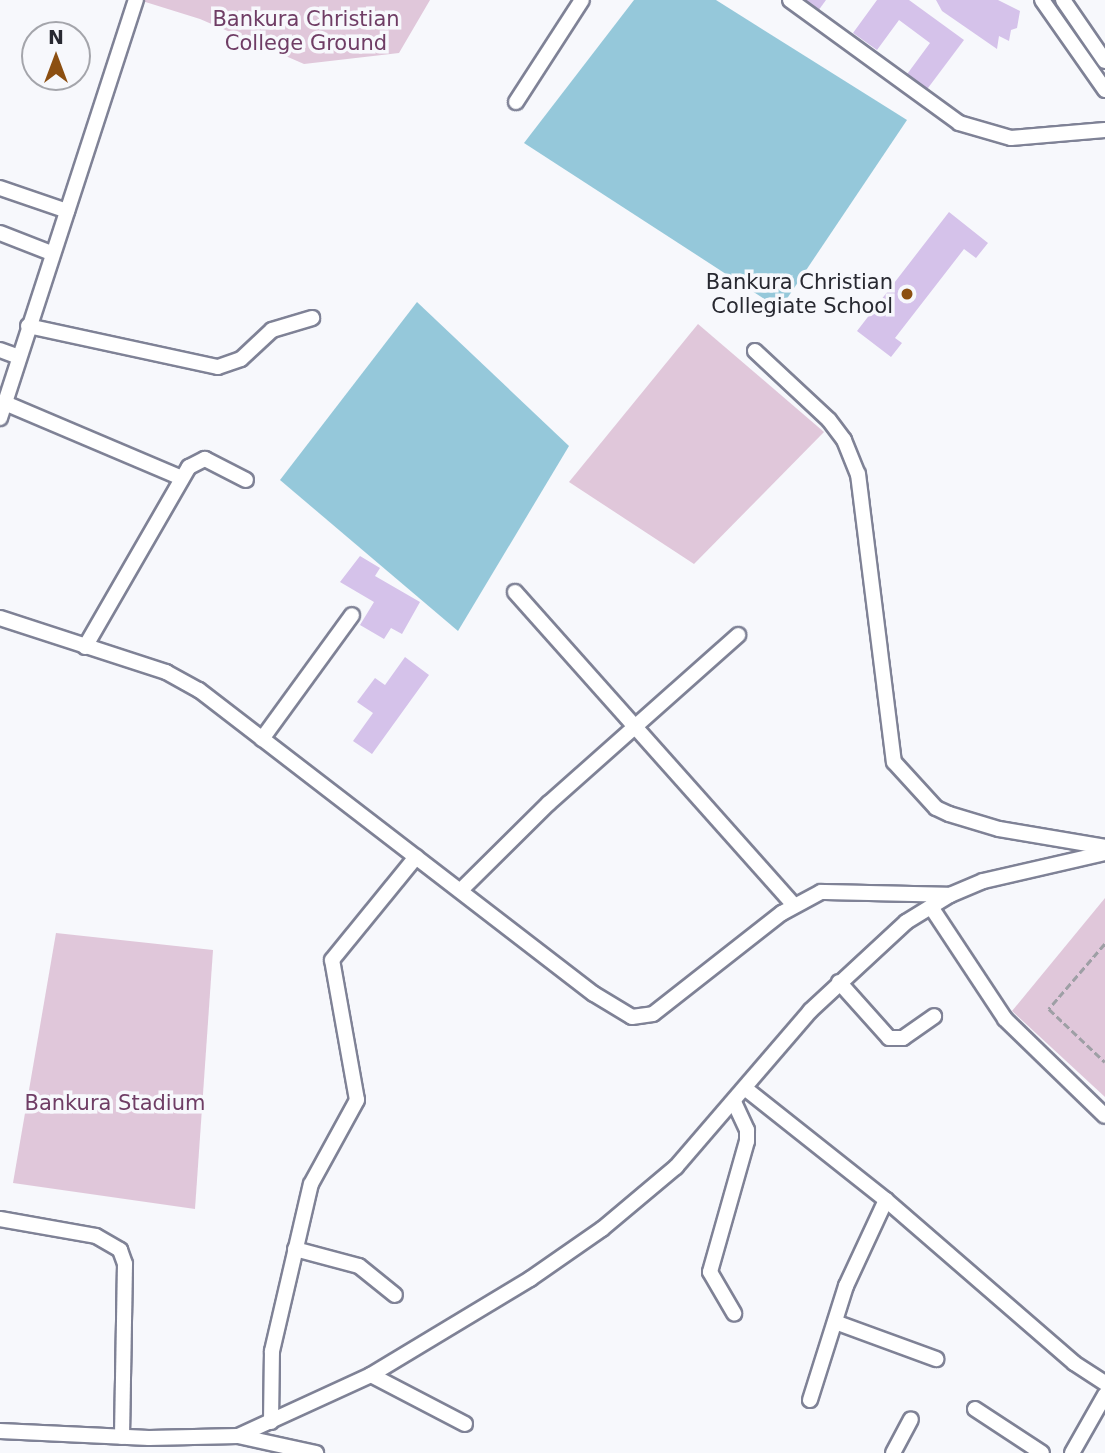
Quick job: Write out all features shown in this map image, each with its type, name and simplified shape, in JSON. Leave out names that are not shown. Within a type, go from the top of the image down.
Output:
[{"type":"street","points":[[0,418],[51,253],[136,0]]},
{"type":"street","points":[[516,102],[582,0]]},
{"type":"street","points":[[790,0],[959,123],[1011,138],[1105,130]]},
{"type":"street","points":[[1042,0],[1105,90]]},
{"type":"street","points":[[1063,0],[1105,61]]},
{"type":"street","points":[[0,188],[67,211]]},
{"type":"street","points":[[0,233],[51,253]]},
{"type":"street","points":[[28,326],[218,367],[241,359],[272,330],[312,318]]},
{"type":"street","points":[[0,350],[19,357]]},
{"type":"street","points":[[755,351],[829,420],[844,440],[858,474],[894,762],[936,807],[949,814],[999,829],[1105,850]]},
{"type":"street","points":[[5,403],[183,478]]},
{"type":"street","points":[[85,647],[190,467],[205,459],[246,480]]},
{"type":"street","points":[[515,592],[634,728],[710,807],[794,905]]},
{"type":"street","points":[[262,739],[352,615]]},
{"type":"street","points":[[0,618],[181,678],[619,1012],[642,1017],[667,1005],[794,905],[821,892],[844,889],[950,895]]},
{"type":"street","points":[[461,890],[738,635]]},
{"type":"street","points":[[238,1436],[371,1375],[450,1331],[603,1228],[676,1167],[839,982],[906,922],[950,895],[983,881],[1105,850]]},
{"type":"street","points":[[271,1422],[272,1351],[295,1249],[320,1162],[345,1126],[358,1100],[332,960],[416,857]]},
{"type":"street","points":[[931,907],[1005,1019],[1105,1116]]},
{"type":"street","points":[[839,982],[889,1038],[903,1038],[934,1016]]},
{"type":"street","points":[[746,1089],[886,1200],[1074,1363],[1105,1383]]},
{"type":"street","points":[[734,1102],[747,1130],[747,1141],[710,1272],[734,1313]]},
{"type":"street","points":[[810,1400],[835,1322],[886,1200]]},
{"type":"street","points":[[0,1219],[96,1236],[120,1250],[125,1264],[122,1437]]},
{"type":"street","points":[[295,1249],[359,1266],[395,1295]]},
{"type":"street","points":[[835,1322],[936,1359]]},
{"type":"street","points":[[371,1375],[465,1424]]},
{"type":"street","points":[[1072,1453],[1105,1395]]},
{"type":"street","points":[[975,1409],[1042,1453]]},
{"type":"street","points":[[894,1453],[911,1419]]},
{"type":"street","points":[[0,1431],[122,1437],[238,1436],[269,1448],[316,1453]]},
{"type":"path","points":[[1105,944],[1049,1009],[1105,1062]]},
{"type":"green space","name":"Bankura Christian College Ground","points":[[139,0],[430,0],[399,53],[304,64],[200,19]]},
{"type":"green space","points":[[698,324],[824,432],[694,564],[569,482]]},
{"type":"green space","points":[[1105,898],[1105,1097],[1012,1011]]},
{"type":"green space","name":"Bankura Stadium","points":[[56,933],[213,950],[195,1209],[13,1183]]},
{"type":"water","points":[[634,0],[716,0],[907,120],[780,309],[524,143]]},
{"type":"water","points":[[417,302],[569,446],[458,631],[280,480]]},
{"type":"building","points":[[802,0],[826,0],[818,11]]},
{"type":"building","points":[[877,0],[909,0],[964,40],[925,92],[905,77],[930,43],[899,20],[877,50],[853,33]]},
{"type":"building","points":[[936,0],[998,0],[1020,11],[1017,28],[1011,30],[1009,41],[999,36],[997,49],[942,11]]},
{"type":"building","name":"Bankura Christian Collegiate School","points":[[949,212],[988,243],[976,258],[964,249],[895,338],[902,343],[891,357],[857,331]]},
{"type":"building","points":[[360,556],[380,568],[375,576],[420,602],[402,634],[391,628],[384,639],[360,625],[374,602],[340,582]]},
{"type":"building","points":[[405,657],[429,675],[372,754],[353,741],[373,713],[357,702],[375,678],[385,685]]},
{"type":"place","name":"Bankura Christian Collegiate School","points":[[907,294]]}]
